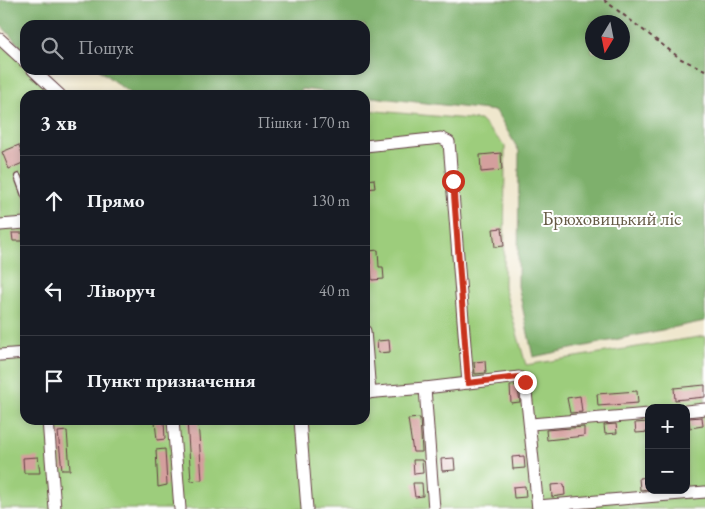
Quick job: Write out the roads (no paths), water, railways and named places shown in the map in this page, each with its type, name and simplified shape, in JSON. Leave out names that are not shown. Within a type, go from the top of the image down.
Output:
[{"type":"street","points":[[0,39],[20,57]]},
{"type":"street","points":[[39,75],[55,90]]},
{"type":"street","points":[[370,145],[442,138],[449,142],[468,383]]},
{"type":"street","points":[[0,225],[20,223]]},
{"type":"street","points":[[0,355],[20,353]]},
{"type":"street","points":[[370,393],[519,377],[525,382],[531,424],[538,508],[705,492]]},
{"type":"street","points":[[424,388],[434,509]]},
{"type":"street","points":[[690,411],[705,409]]},
{"type":"street","points":[[531,424],[645,414]]},
{"type":"street","points":[[48,425],[54,509]]},
{"type":"street","points":[[173,425],[180,509]]},
{"type":"street","points":[[300,425],[307,509]]},
{"type":"lane","points":[[18,177],[20,182]]},
{"type":"park label","name":"Брюховицький ліс","points":[[612,218]]}]
